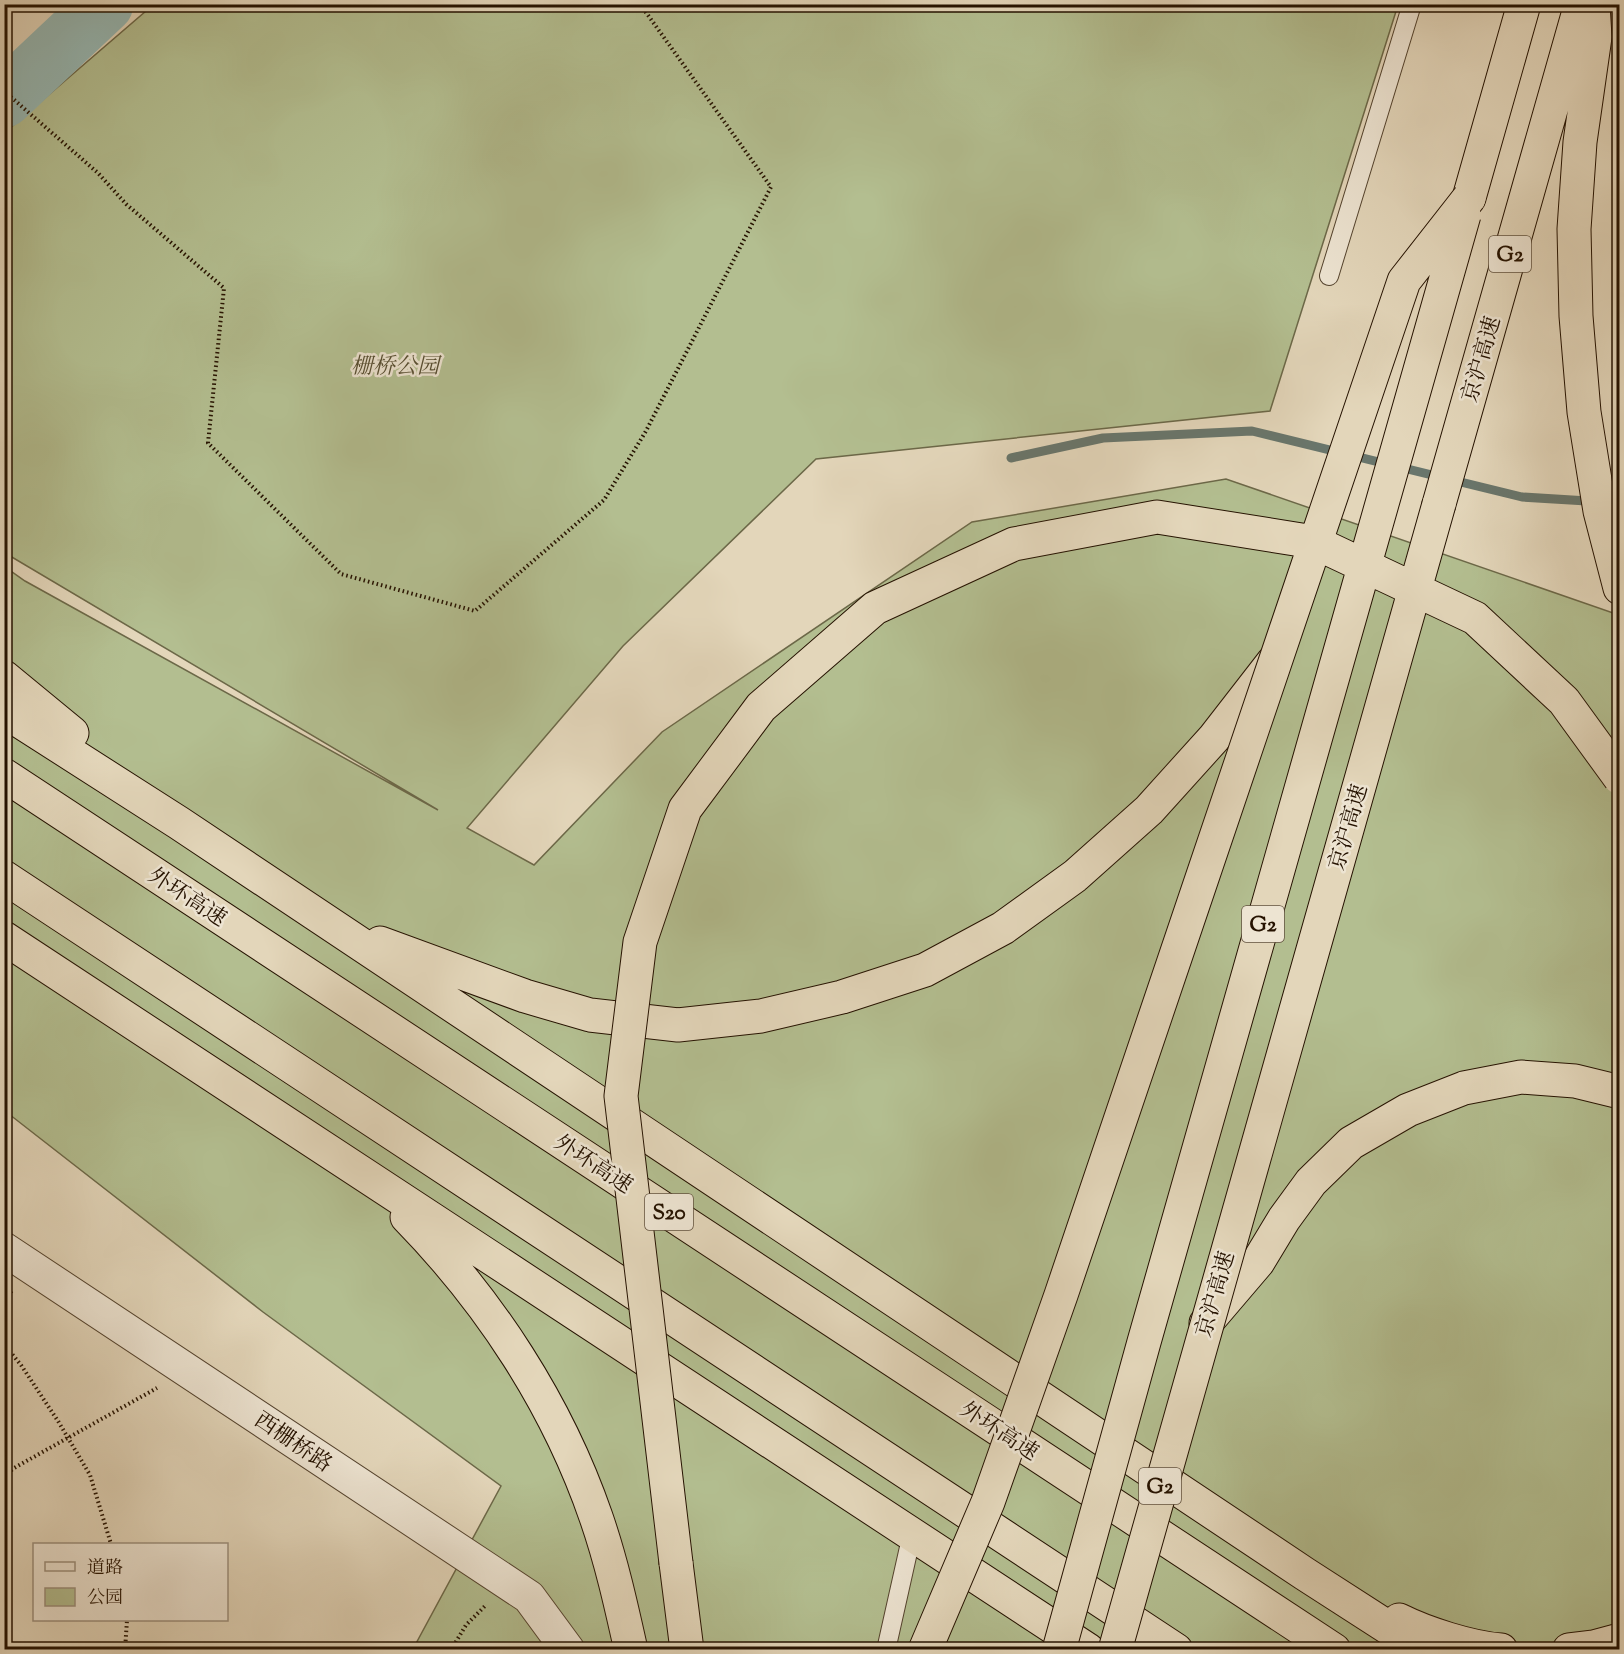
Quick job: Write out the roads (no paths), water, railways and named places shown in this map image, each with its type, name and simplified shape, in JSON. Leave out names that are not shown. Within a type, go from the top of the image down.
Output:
[{"type":"highway","name":"G2","points":[[1059,1650],[1144,1342],[1524,4]]},
{"type":"highway","name":"京沪高速","points":[[1115,1650],[1581,4]]},
{"type":"highway","points":[[1593,4],[1595,37],[1580,142],[1574,229],[1576,316],[1584,412],[1598,500],[1620,588]]},
{"type":"highway","points":[[925,1650],[988,1502],[1065,1283],[1404,281],[1469,198]]},
{"type":"highway","points":[[687,1650],[621,1096],[640,942],[685,809],[760,707],[875,608],[1014,544],[1157,517],[1314,542],[1475,618],[1564,701],[1620,778]]},
{"type":"highway","points":[[333,926],[525,996],[590,1015],[678,1025],[761,1016],[842,997],[925,969],[1003,928],[1075,876],[1149,810],[1214,738],[1278,656]]},
{"type":"highway","points":[[4,677],[179,823]]},
{"type":"highway","points":[[4,711],[179,823],[603,1108],[1423,1650]]},
{"type":"highway","name":"外环高速","points":[[4,775],[1334,1650]]},
{"type":"highway","points":[[4,877],[1176,1650]]},
{"type":"highway","points":[[4,938],[1088,1650]]},
{"type":"highway","points":[[1206,1323],[1258,1262],[1284,1218],[1311,1182],[1351,1143],[1408,1110],[1464,1088],[1521,1077],[1575,1081],[1620,1092]]},
{"type":"highway","points":[[364,1173],[435,1245],[474,1293],[513,1347],[541,1395],[568,1448],[596,1516],[614,1576],[632,1650]]},
{"type":"highway","points":[[1305,1574],[1412,1626],[1486,1648],[1501,1650]]},
{"type":"highway","points":[[1569,1650],[1594,1647],[1620,1640]]},
{"type":"street","name":"西栅桥路","points":[[4,1249],[529,1597],[568,1650]]},
{"type":"lane","points":[[1329,276],[1412,4]]},
{"type":"lane","points":[[886,1650],[912,1534]]},
{"type":"waterway","points":[[4,99],[105,4]]},
{"type":"waterway","points":[[1011,458],[1103,438],[1252,431],[1522,497],[1620,503]]},
{"type":"park label","name":"栅桥公园","points":[[395,365]]}]
